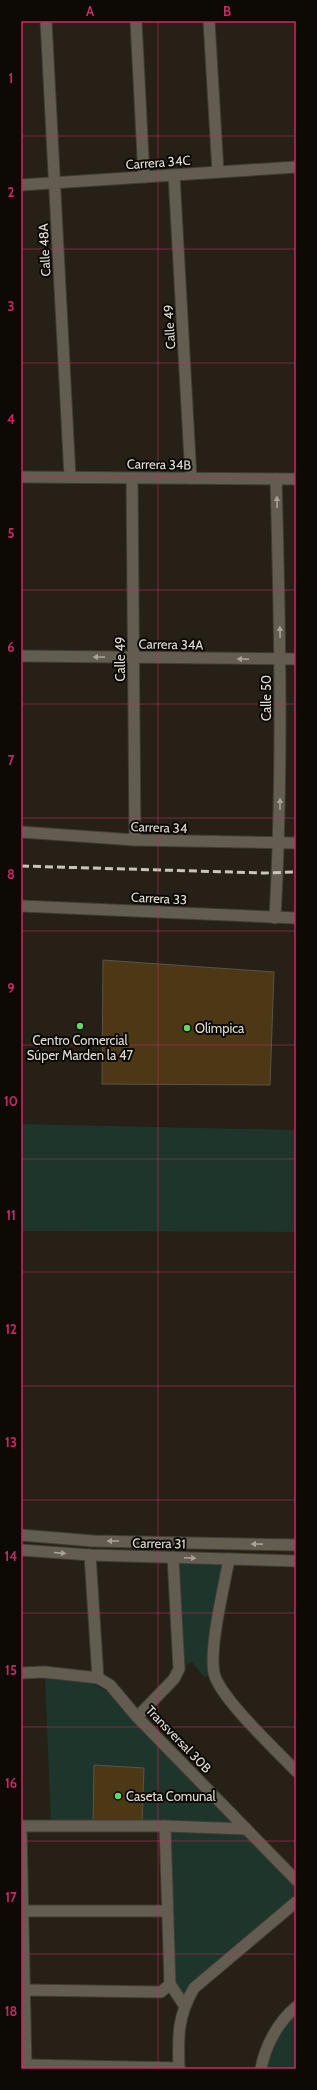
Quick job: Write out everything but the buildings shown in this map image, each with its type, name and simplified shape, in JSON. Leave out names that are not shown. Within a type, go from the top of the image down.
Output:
[{"type":"street","name":"Calle 48A","points":[[46,21],[70,477]]},
{"type":"street","points":[[136,21],[144,177]]},
{"type":"street","points":[[209,21],[218,172]]},
{"type":"street","name":"Carrera 34C","points":[[21,185],[296,167]]},
{"type":"street","name":"Calle 49","points":[[174,175],[191,478]]},
{"type":"street","name":"Carrera 34B","points":[[21,477],[296,479]]},
{"type":"street","name":"Calle 49","points":[[132,478],[135,840]]},
{"type":"street","name":"Calle 50","points":[[275,918],[280,843],[280,659],[276,479]]},
{"type":"street","name":"Carrera 34A","points":[[21,656],[296,659]]},
{"type":"street","name":"Carrera 34","points":[[21,832],[135,840],[296,843]]},
{"type":"street","name":"Carrera 33","points":[[21,906],[296,918]]},
{"type":"street","name":"Carrera 31","points":[[21,1535],[93,1541],[296,1545]]},
{"type":"street","name":"Carrera 31","points":[[21,1550],[90,1555],[296,1561]]},
{"type":"street","points":[[21,1673],[44,1672],[98,1678],[90,1555]]},
{"type":"street","points":[[137,1717],[174,1680],[179,1669],[173,1558]]},
{"type":"street","points":[[229,1559],[213,1652],[214,1674],[224,1693],[296,1771]]},
{"type":"street","name":"Transversal 30B","points":[[98,1678],[110,1685],[137,1717],[296,1880]]},
{"type":"street","points":[[246,1829],[165,1826],[21,1826],[23,1911],[22,1960],[26,2067],[178,2069],[178,2032],[184,2005],[194,1988],[296,1902]]},
{"type":"street","points":[[165,1826],[166,1911],[170,1984],[184,2005]]},
{"type":"street","points":[[23,1911],[166,1911]]},
{"type":"street","points":[[24,1990],[161,1992],[170,1984]]},
{"type":"street","points":[[261,2069],[264,2052],[285,2016],[296,2007]]},
{"type":"green space","points":[[21,1124],[296,1130],[296,1232],[21,1231]]},
{"type":"green space","points":[[173,1557],[229,1559],[214,1674],[204,1677],[192,1662],[179,1669]]},
{"type":"green space","points":[[45,1676],[90,1682],[120,1699],[243,1827],[51,1824]]},
{"type":"green space","points":[[167,1828],[246,1830],[296,1883],[296,1899],[183,2000],[172,1983]]},
{"type":"green space","points":[[296,2007],[296,2069],[261,2069],[264,2052]]},
{"type":"railway","points":[[21,866],[265,873],[296,872]]},
{"type":"place","name":"Centro Comercial Súper Marden la 47","points":[[80,1026]]},
{"type":"place","name":"Olímpica","points":[[187,1028]]},
{"type":"place","name":"Caseta Comunal","points":[[118,1796]]}]
